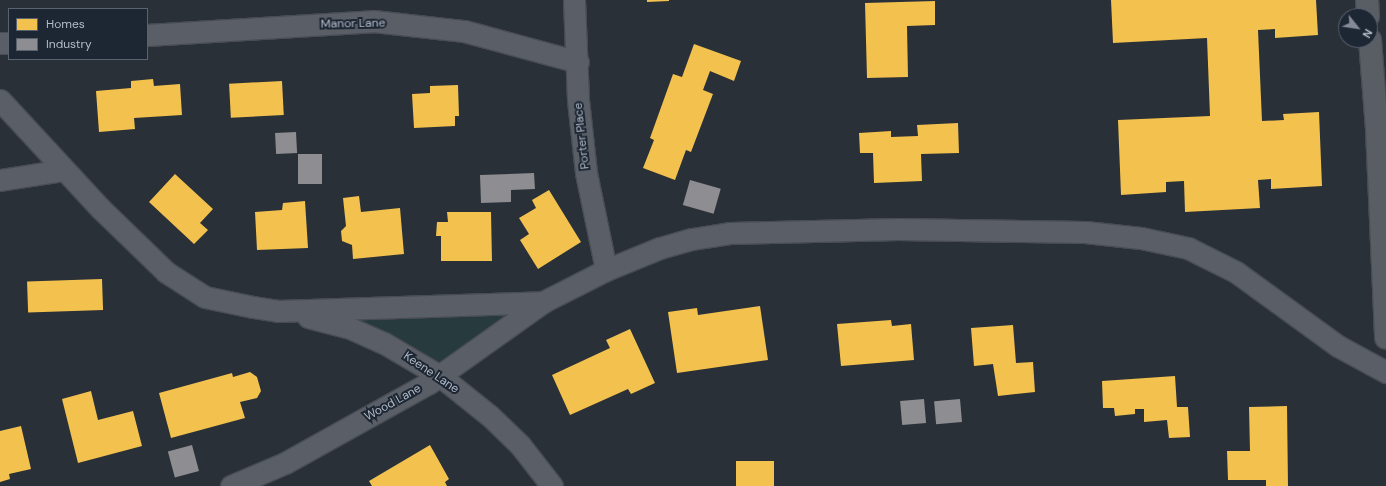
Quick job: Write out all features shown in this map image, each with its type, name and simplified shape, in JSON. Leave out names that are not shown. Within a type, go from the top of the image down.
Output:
[{"type":"main road","points":[[1371,48],[1382,127],[1386,338]]},
{"type":"street","name":"Porter Place","points":[[574,0],[578,62],[578,100],[586,173],[606,270]]},
{"type":"street","name":"Manor Lane","points":[[148,35],[373,21],[464,31],[578,62]]},
{"type":"street","points":[[0,100],[64,170],[166,272],[205,297],[278,311],[543,302]]},
{"type":"street","points":[[0,180],[64,170]]},
{"type":"street","name":"Wood Lane","points":[[231,486],[285,463],[440,376],[543,302],[606,270],[686,241],[730,233],[898,229],[1085,232],[1141,238],[1188,248],[1236,272],[1338,346],[1386,372]]},
{"type":"street","name":"Keene Lane","points":[[278,311],[350,328],[384,343],[440,376],[490,416],[520,445],[552,486]]},
{"type":"green space","points":[[527,307],[441,369],[334,315]]},
{"type":"building: Homes","points":[[647,0],[669,0],[669,1],[647,2]]},
{"type":"building: Homes","points":[[1111,0],[1316,0],[1318,35],[1275,38],[1275,29],[1258,30],[1262,121],[1284,120],[1283,114],[1319,112],[1322,186],[1271,189],[1271,179],[1258,180],[1260,208],[1185,212],[1184,181],[1166,182],[1166,192],[1121,195],[1118,120],[1210,116],[1207,38],[1113,43]]},
{"type":"building: Homes","points":[[935,1],[935,25],[907,26],[908,77],[867,78],[865,3]]},
{"type":"building: Homes","points":[[694,44],[741,61],[734,81],[710,71],[703,90],[713,94],[691,152],[686,150],[675,180],[643,168],[654,140],[650,138],[673,74],[682,77]]},
{"type":"building: Homes","points":[[153,79],[154,86],[180,84],[182,115],[134,118],[135,129],[99,132],[96,91],[131,88],[131,81]]},
{"type":"building: Homes","points":[[282,81],[284,115],[231,118],[229,84]]},
{"type":"building: Homes","points":[[458,85],[459,116],[455,116],[455,126],[414,128],[412,94],[430,93],[430,86]]},
{"type":"building: Homes","points":[[958,123],[959,153],[921,154],[922,181],[874,183],[873,153],[860,153],[859,133],[891,131],[891,137],[918,136],[917,125]]},
{"type":"building: Homes","points":[[175,174],[213,209],[200,223],[208,230],[194,244],[149,202]]},
{"type":"building: Homes","points":[[549,190],[581,242],[538,269],[520,240],[529,234],[519,218],[536,208],[532,200]]},
{"type":"building: Homes","points":[[359,196],[361,212],[400,208],[404,254],[353,259],[352,245],[342,241],[341,231],[346,226],[343,198]]},
{"type":"building: Homes","points":[[305,201],[308,248],[257,250],[255,212],[282,210],[283,203]]},
{"type":"building: Homes","points":[[447,212],[491,212],[492,261],[441,261],[441,236],[436,236],[437,222],[448,222]]},
{"type":"building: Homes","points":[[102,279],[103,310],[28,313],[27,282]]},
{"type":"building: Homes","points":[[760,306],[768,360],[677,373],[668,312],[697,308],[698,315]]},
{"type":"building: Homes","points":[[891,320],[892,326],[911,324],[914,360],[841,366],[837,324]]},
{"type":"building: Homes","points":[[1013,325],[1016,363],[1033,362],[1035,392],[998,396],[993,364],[974,366],[971,328]]},
{"type":"building: Homes","points":[[630,329],[655,383],[631,394],[628,389],[570,415],[552,375],[610,348],[606,340]]},
{"type":"building: Homes","points":[[250,372],[257,377],[261,391],[257,398],[240,402],[245,418],[171,438],[159,393],[232,373],[233,377]]},
{"type":"building: Homes","points":[[1175,376],[1177,407],[1188,407],[1190,437],[1169,438],[1167,420],[1144,422],[1144,409],[1135,409],[1135,414],[1115,416],[1114,408],[1103,408],[1102,381]]},
{"type":"building: Homes","points":[[91,391],[98,420],[133,411],[142,446],[78,463],[62,399]]},
{"type":"building: Homes","points":[[1287,406],[1288,486],[1266,486],[1266,480],[1228,480],[1227,451],[1250,451],[1249,407]]},
{"type":"building: Homes","points":[[21,426],[31,469],[9,474],[10,479],[0,482],[0,431]]},
{"type":"building: Homes","points":[[430,445],[449,479],[445,482],[447,486],[372,486],[369,481]]},
{"type":"building: Homes","points":[[736,461],[774,461],[774,486],[736,486]]},
{"type":"building: Industry","points":[[296,132],[297,153],[276,154],[275,133]]},
{"type":"building: Industry","points":[[298,154],[322,154],[322,184],[298,184]]},
{"type":"building: Industry","points":[[534,173],[535,189],[511,190],[511,202],[481,203],[480,175]]},
{"type":"building: Industry","points":[[690,180],[721,189],[714,214],[683,205]]},
{"type":"building: Industry","points":[[924,399],[926,423],[902,425],[900,401]]},
{"type":"building: Industry","points":[[960,399],[962,422],[936,424],[934,401]]},
{"type":"building: Industry","points":[[192,445],[199,471],[175,478],[168,451]]}]
